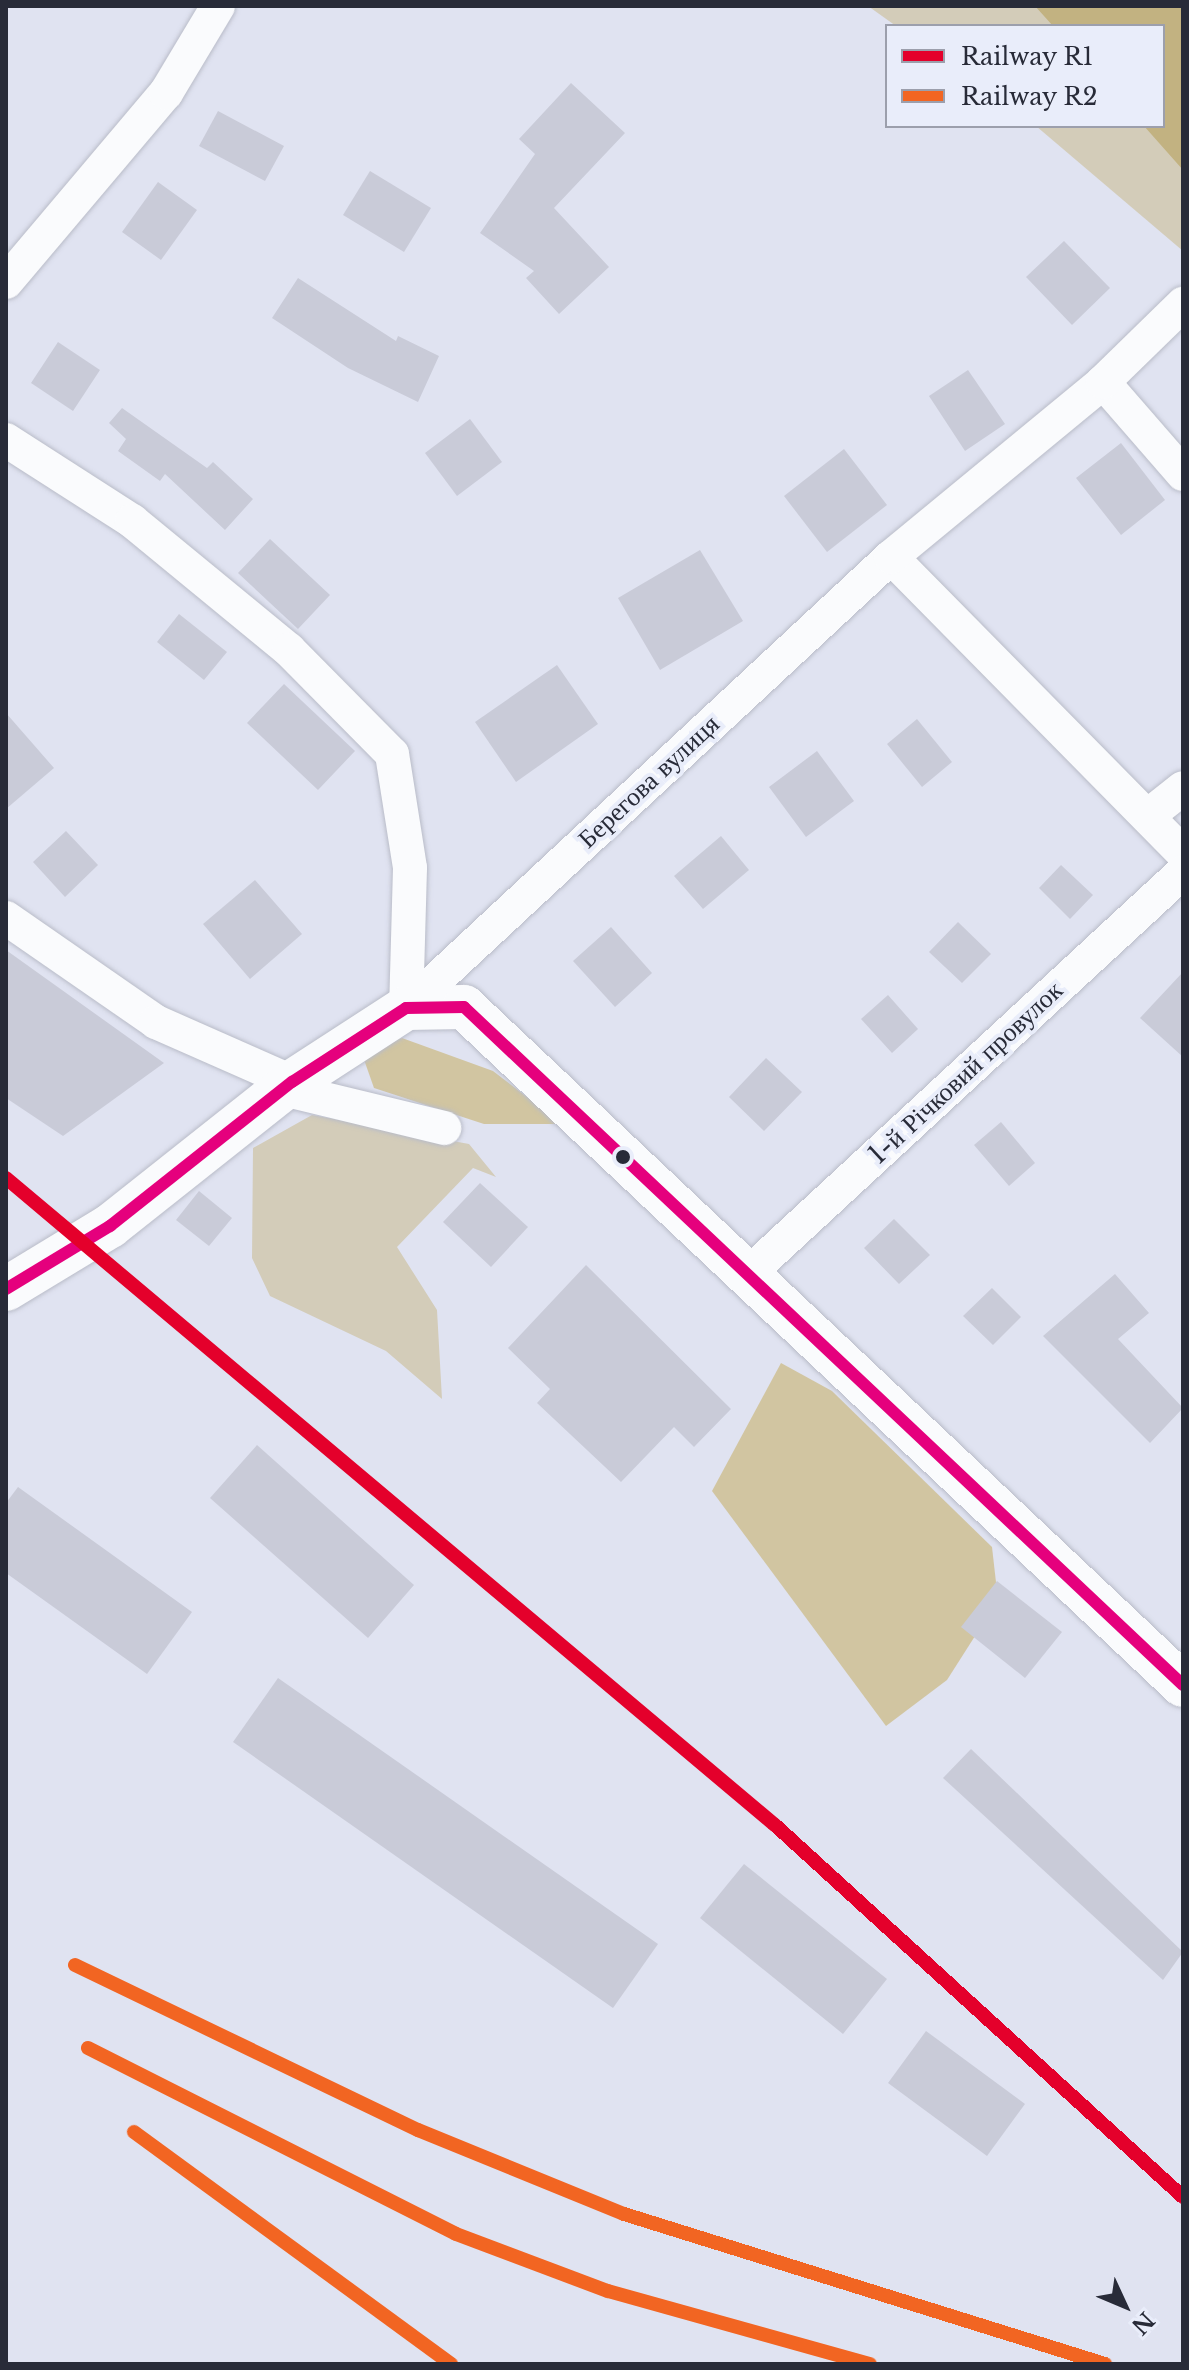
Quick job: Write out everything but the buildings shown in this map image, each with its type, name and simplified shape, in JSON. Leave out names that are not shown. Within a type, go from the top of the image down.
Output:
[{"type":"street","points":[[6,282],[166,93],[218,6]]},
{"type":"street","name":"Берегова вулиця","points":[[406,1008],[891,557],[1103,382],[1183,304]]},
{"type":"street","points":[[1103,382],[1183,474]]},
{"type":"street","points":[[6,440],[132,521],[289,650],[392,754],[410,868],[406,1008]]},
{"type":"street","points":[[891,557],[1149,815],[1183,853]]},
{"type":"street","points":[[1149,815],[1183,788]]},
{"type":"street","name":"1-й Річковий провулок","points":[[748,1274],[1183,872]]},
{"type":"street","points":[[6,918],[156,1022],[288,1085],[444,1128]]},
{"type":"street","points":[[6,1289],[110,1226],[288,1085],[406,1008],[464,1007],[1183,1685]]},
{"type":"shaded area","points":[[868,6],[1040,6],[1062,24],[893,24]]},
{"type":"shaded area","points":[[1035,6],[1183,6],[1183,170],[1146,128],[1165,128],[1165,24],[1051,24]]},
{"type":"shaded area","points":[[1038,128],[1159,128],[1183,156],[1183,251]]},
{"type":"shaded area","points":[[402,1038],[493,1071],[562,1124],[484,1124],[374,1088],[362,1054]]},
{"type":"shaded area","points":[[312,1115],[469,1144],[496,1177],[473,1168],[397,1247],[437,1310],[442,1399],[386,1351],[270,1296],[252,1258],[253,1148]]},
{"type":"shaded area","points":[[781,1363],[832,1391],[992,1547],[998,1600],[947,1680],[886,1726],[712,1491]]},
{"type":"rail line","name":"R1","points":[[6,1178],[775,1825],[1183,2197]]},
{"type":"rail line","name":"R2","points":[[75,1965],[418,2130],[624,2214],[1105,2364]]},
{"type":"rail line","name":"R2","points":[[88,2048],[456,2234],[608,2291],[870,2364]]},
{"type":"rail line","name":"R2","points":[[134,2132],[451,2364]]},
{"type":"transit line","points":[[6,1289],[110,1226],[292,1082],[406,1008],[464,1007],[1183,1685]]}]
